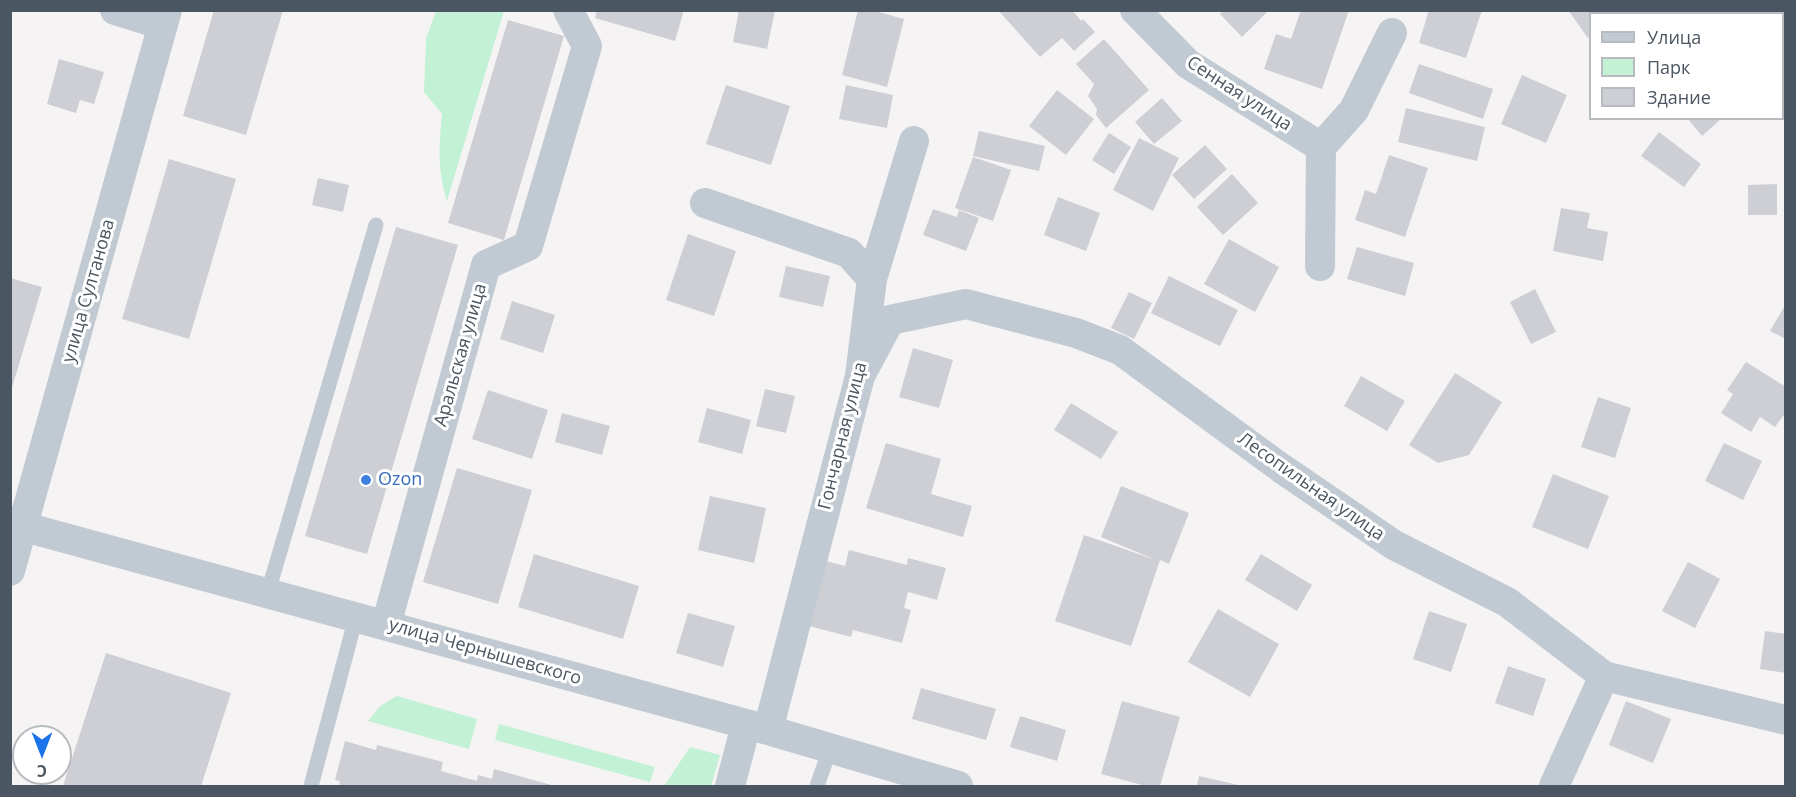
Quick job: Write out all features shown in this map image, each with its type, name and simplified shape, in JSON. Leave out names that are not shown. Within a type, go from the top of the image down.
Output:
[{"type":"street","points":[[115,10],[165,18]]},
{"type":"street","name":"Аральская улица","points":[[386,625],[486,265],[528,246],[587,46],[568,10]]},
{"type":"street","name":"Сенная улица","points":[[1136,10],[1188,64],[1320,147]]},
{"type":"street","name":"улица Султанова","points":[[10,571],[16,525],[165,18]]},
{"type":"street","points":[[1320,266],[1320,147],[1354,110],[1392,33]]},
{"type":"street","name":"Гончарная улица","points":[[730,786],[757,728],[860,376],[873,279],[914,141]]},
{"type":"street","points":[[705,203],[849,253],[873,279]]},
{"type":"street","name":"Лесопильная улица","points":[[860,376],[890,320],[966,304],[1076,333],[1120,350],[1281,468],[1394,545],[1507,602],[1604,676],[1785,720]]},
{"type":"street","name":"улица Чернышевского","points":[[16,525],[268,592],[958,786]]},
{"type":"street","points":[[1554,786],[1604,676]]},
{"type":"lane","points":[[268,592],[376,225]]},
{"type":"lane","points":[[311,786],[356,617]]},
{"type":"lane","points":[[817,786],[830,749]]},
{"type":"green space","points":[[436,11],[504,11],[447,201],[440,158],[442,114],[424,92],[426,39]]},
{"type":"green space","points":[[397,696],[477,719],[469,749],[368,721],[380,706]]},
{"type":"green space","points":[[499,724],[655,767],[650,782],[495,740]]},
{"type":"green space","points":[[690,747],[720,755],[711,786],[664,786]]},
{"type":"building","points":[[214,10],[283,10],[246,135],[183,116]]},
{"type":"building","points":[[597,10],[684,10],[675,41],[595,18]]},
{"type":"building","points":[[739,10],[775,10],[767,49],[733,42]]},
{"type":"building","points":[[858,10],[871,10],[904,19],[887,87],[842,75]]},
{"type":"building","points":[[998,10],[1072,10],[1095,32],[1074,51],[1062,38],[1040,57]]},
{"type":"building","points":[[1224,10],[1269,10],[1242,37],[1220,14]]},
{"type":"building","points":[[1301,10],[1349,10],[1322,89],[1264,69],[1276,34],[1291,39]]},
{"type":"building","points":[[1429,10],[1482,10],[1466,58],[1419,43]]},
{"type":"building","points":[[1568,10],[1603,10],[1604,12],[1589,12],[1588,38]]},
{"type":"building","points":[[1786,10],[1786,35],[1784,34],[1784,12],[1777,12]]},
{"type":"building","points":[[508,20],[564,36],[504,240],[448,223]]},
{"type":"building","points":[[1104,39],[1149,90],[1106,128],[1096,115],[1097,109],[1088,96],[1094,84],[1076,64]]},
{"type":"building","points":[[59,59],[104,72],[94,104],[80,100],[76,113],[47,104]]},
{"type":"building","points":[[1419,64],[1493,89],[1483,119],[1409,93]]},
{"type":"building","points":[[1522,75],[1567,95],[1546,143],[1501,124]]},
{"type":"building","points":[[726,85],[790,106],[771,165],[706,144]]},
{"type":"building","points":[[846,85],[893,95],[887,128],[839,119]]},
{"type":"building","points":[[1057,90],[1094,119],[1066,155],[1029,126]]},
{"type":"building","points":[[1162,98],[1182,121],[1154,144],[1135,122]]},
{"type":"building","points":[[1406,108],[1485,127],[1477,161],[1398,142]]},
{"type":"building","points":[[1689,120],[1720,120],[1702,136]]},
{"type":"building","points":[[979,131],[1045,146],[1039,171],[973,156]]},
{"type":"building","points":[[1659,132],[1701,164],[1684,187],[1641,156]]},
{"type":"building","points":[[1109,133],[1131,147],[1114,174],[1092,160]]},
{"type":"building","points":[[1139,138],[1179,158],[1153,211],[1113,190]]},
{"type":"building","points":[[1205,145],[1227,169],[1194,199],[1172,175]]},
{"type":"building","points":[[1389,155],[1428,168],[1405,237],[1355,220],[1365,190],[1376,194]]},
{"type":"building","points":[[973,157],[1011,170],[993,221],[955,208]]},
{"type":"building","points":[[169,159],[236,179],[189,339],[122,319]]},
{"type":"building","points":[[1232,174],[1258,203],[1223,235],[1197,207]]},
{"type":"building","points":[[318,178],[349,185],[343,212],[312,205]]},
{"type":"building","points":[[1777,184],[1777,215],[1748,215],[1748,185]]},
{"type":"building","points":[[1058,197],[1100,213],[1086,251],[1044,235]]},
{"type":"building","points":[[1561,208],[1590,213],[1587,228],[1608,232],[1603,261],[1553,251]]},
{"type":"building","points":[[933,209],[957,217],[959,210],[979,218],[966,251],[923,235]]},
{"type":"building","points":[[396,227],[458,245],[367,554],[305,536]]},
{"type":"building","points":[[688,234],[736,251],[714,316],[666,300]]},
{"type":"building","points":[[1229,239],[1279,267],[1255,312],[1204,284]]},
{"type":"building","points":[[1357,247],[1414,263],[1405,296],[1347,279]]},
{"type":"building","points":[[786,266],[830,276],[823,307],[779,297]]},
{"type":"building","points":[[1169,276],[1238,310],[1220,346],[1151,313]]},
{"type":"building","points":[[10,278],[42,287],[11,391],[10,391]]},
{"type":"building","points":[[1535,289],[1556,332],[1531,344],[1510,302]]},
{"type":"building","points":[[1129,292],[1152,303],[1134,339],[1111,328]]},
{"type":"building","points":[[512,301],[555,315],[543,353],[500,339]]},
{"type":"building","points":[[1786,304],[1786,339],[1770,331]]},
{"type":"building","points":[[913,348],[953,360],[939,408],[899,397]]},
{"type":"building","points":[[1746,362],[1786,387],[1786,412],[1775,427],[1760,417],[1751,432],[1721,413],[1733,394],[1727,390]]},
{"type":"building","points":[[1455,373],[1502,402],[1469,455],[1438,463],[1409,445]]},
{"type":"building","points":[[1361,376],[1405,401],[1387,431],[1344,406]]},
{"type":"building","points":[[765,389],[795,396],[786,433],[756,426]]},
{"type":"building","points":[[488,390],[548,410],[532,459],[472,439]]},
{"type":"building","points":[[1598,397],[1631,408],[1615,458],[1581,447]]},
{"type":"building","points":[[1071,403],[1118,432],[1101,459],[1054,430]]},
{"type":"building","points":[[707,408],[751,420],[742,454],[698,442]]},
{"type":"building","points":[[562,413],[610,426],[602,455],[555,442]]},
{"type":"building","points":[[886,443],[941,459],[931,494],[972,506],[963,537],[866,508]]},
{"type":"building","points":[[1724,443],[1762,461],[1743,500],[1705,481]]},
{"type":"building","points":[[457,468],[532,490],[498,604],[423,582]]},
{"type":"building","points":[[1553,474],[1609,496],[1588,549],[1532,527]]},
{"type":"building","points":[[1121,486],[1189,513],[1169,564],[1160,560],[1131,646],[1055,621],[1084,535],[1156,560],[1101,537]]},
{"type":"building","points":[[710,496],[766,508],[754,563],[698,550]]},
{"type":"building","points":[[849,550],[907,565],[908,558],[946,568],[937,600],[908,592],[904,608],[911,610],[902,643],[853,630],[851,637],[809,626],[826,561],[845,566]]},
{"type":"building","points":[[534,554],[639,586],[623,639],[518,607]]},
{"type":"building","points":[[1261,554],[1312,585],[1297,611],[1245,580]]},
{"type":"building","points":[[1688,562],[1720,579],[1695,628],[1662,611]]},
{"type":"building","points":[[1218,609],[1279,644],[1250,697],[1188,662]]},
{"type":"building","points":[[1429,611],[1467,624],[1451,672],[1413,659]]},
{"type":"building","points":[[688,613],[735,626],[723,667],[676,653]]},
{"type":"building","points":[[1765,631],[1786,634],[1786,673],[1760,669]]},
{"type":"building","points":[[106,653],[231,693],[201,786],[63,786],[72,785],[72,758]]},
{"type":"building","points":[[1508,666],[1546,679],[1533,716],[1495,703]]},
{"type":"building","points":[[921,688],[996,709],[986,740],[912,719]]},
{"type":"building","points":[[1122,701],[1180,717],[1160,786],[1146,786],[1101,774]]},
{"type":"building","points":[[1626,701],[1671,719],[1653,763],[1609,745]]},
{"type":"building","points":[[1020,716],[1066,730],[1057,761],[1010,747]]},
{"type":"building","points":[[345,741],[376,750],[377,745],[443,762],[441,771],[477,781],[478,775],[492,779],[494,769],[555,786],[339,786],[340,781],[335,780]]},
{"type":"building","points":[[1199,776],[1243,786],[1197,786]]},
{"type":"place","name":"Ozon","points":[[366,480]]}]
